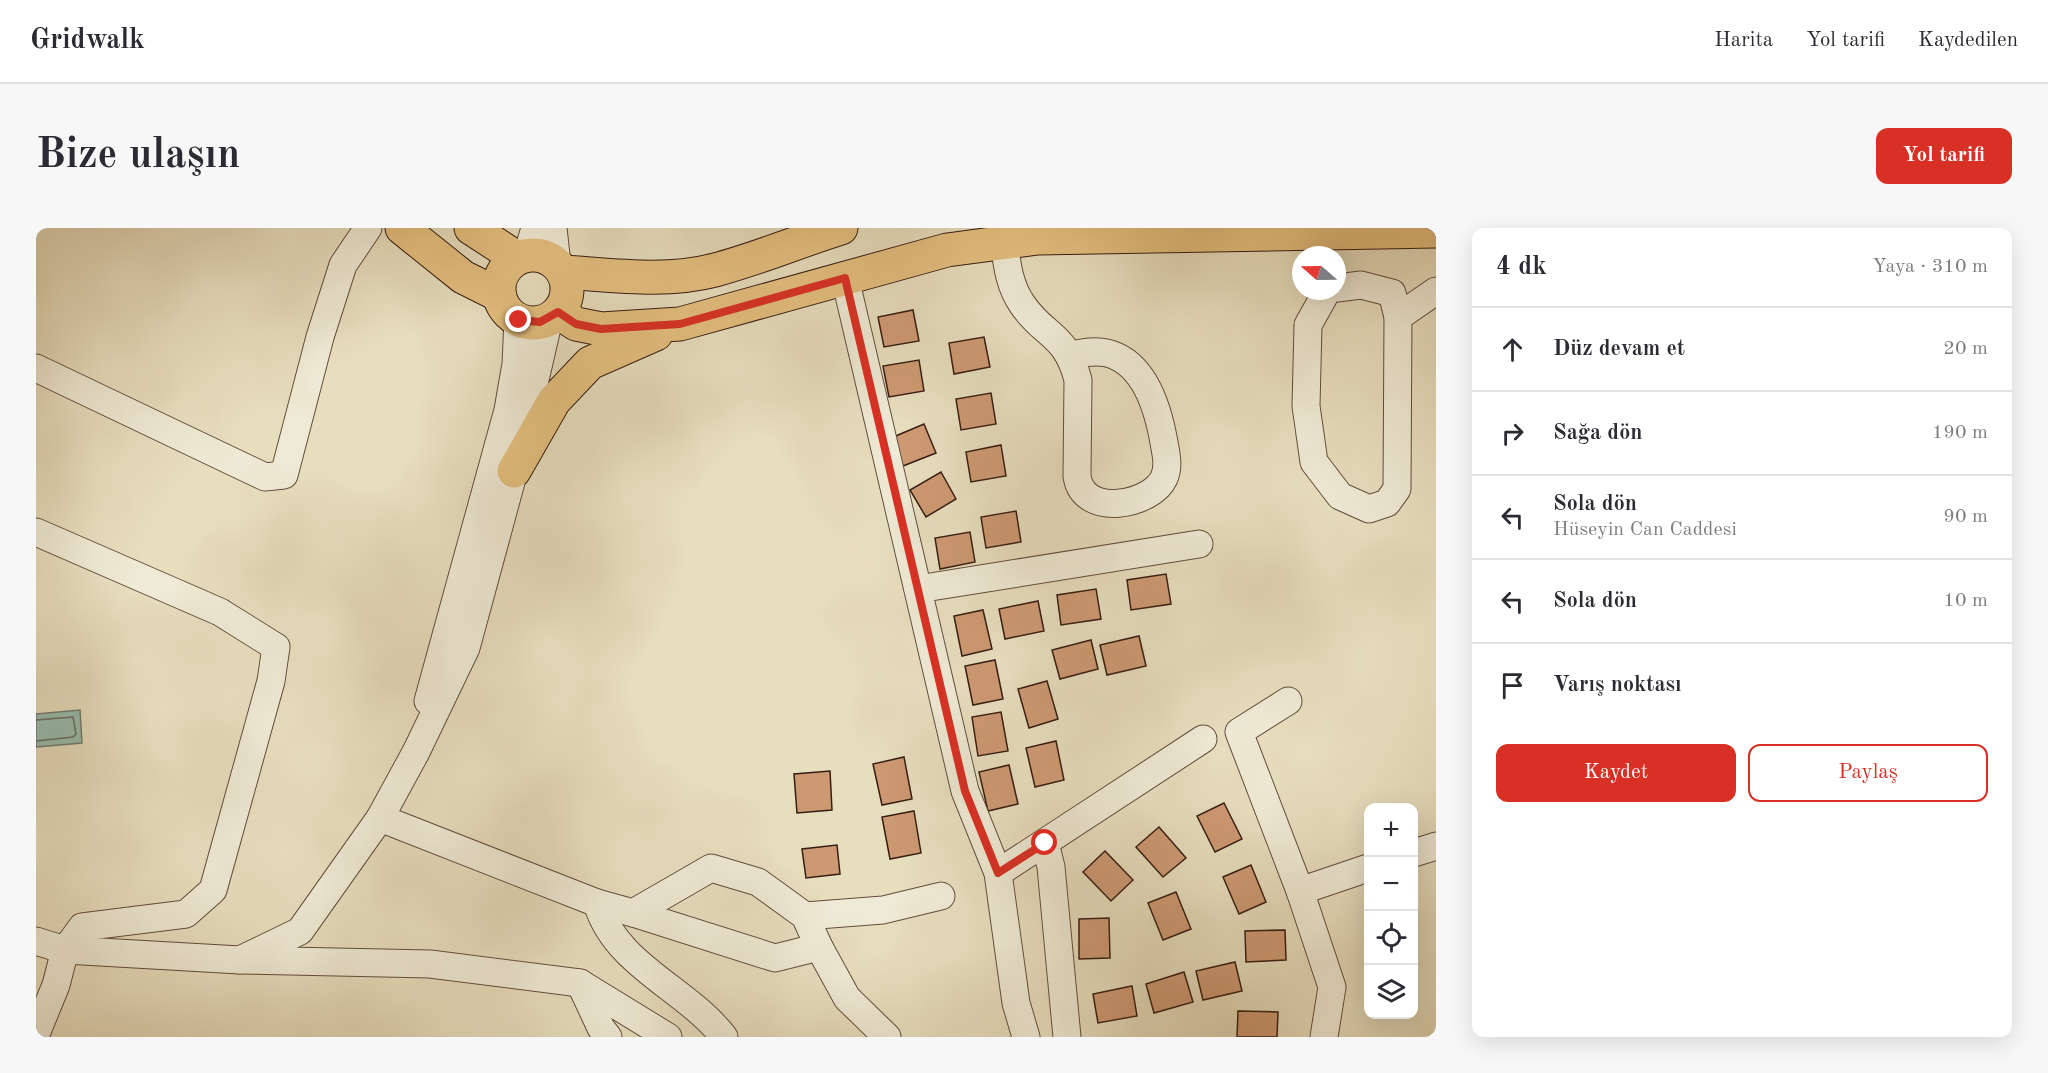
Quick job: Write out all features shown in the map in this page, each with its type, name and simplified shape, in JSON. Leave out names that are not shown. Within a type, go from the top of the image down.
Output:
[{"type":"main road","points":[[402,228],[464,277],[531,311],[601,329],[680,324]]},
{"type":"main road","points":[[471,228],[540,255],[638,276],[714,270],[841,228]]},
{"type":"main road","points":[[514,471],[554,401],[590,363],[680,324],[947,250],[1038,238],[1436,231]]},
{"type":"main road","points":[[531,311],[567,293],[540,255]]},
{"type":"main road","points":[[531,311],[502,274],[540,255]]},
{"type":"street","points":[[36,368],[265,477],[284,475],[320,337],[342,265],[368,228]]},
{"type":"street","points":[[540,255],[554,228]]},
{"type":"street","points":[[1004,242],[1009,277],[1022,303],[1038,323],[1055,336],[1070,355],[1078,380],[1077,476],[1081,491],[1092,501],[1106,504],[1150,494],[1165,477],[1167,461],[1159,417],[1149,392],[1133,370],[1115,356],[1099,352],[1070,355]]},
{"type":"street","points":[[845,278],[965,791],[998,873],[1016,1003],[1026,1037]]},
{"type":"street","points":[[1322,300],[1308,325],[1306,406],[1314,462],[1340,496],[1369,509],[1387,503],[1397,489],[1398,318],[1392,292],[1361,285],[1346,287]]},
{"type":"street","points":[[1398,318],[1436,291]]},
{"type":"street","points":[[240,960],[300,931],[380,818],[416,752],[466,648],[514,471],[531,311]]},
{"type":"street","points":[[416,752],[441,646],[508,410],[516,364],[531,311]]},
{"type":"street","points":[[36,532],[220,612],[276,647],[272,681],[213,890],[186,914],[82,927],[65,950],[56,984],[36,1034]]},
{"type":"street","points":[[918,589],[1199,544]]},
{"type":"street","points":[[1288,701],[1239,732],[1300,891],[1332,987],[1324,1037]]},
{"type":"street","points":[[998,873],[1203,739]]},
{"type":"street","points":[[380,818],[597,903],[775,958],[819,947]]},
{"type":"street","points":[[1045,843],[1052,867],[1067,1037]]},
{"type":"street","points":[[1418,851],[1436,846]]},
{"type":"street","points":[[633,913],[711,868],[758,882],[805,916],[847,998],[887,1037]]},
{"type":"street","points":[[1300,891],[1364,869]]},
{"type":"street","points":[[805,916],[883,910],[941,896]]},
{"type":"street","points":[[597,903],[603,921],[620,947],[676,991],[724,1037]]},
{"type":"street","points":[[36,941],[65,950],[240,960],[430,963],[580,983],[668,1037]]},
{"type":"street","points":[[580,983],[601,1028],[608,1037]]},
{"type":"water","points":[[80,710],[82,743],[36,747],[36,714]]},
{"type":"building","points":[[913,310],[919,341],[884,347],[878,317]]},
{"type":"building","points":[[984,337],[990,367],[954,374],[949,343]]},
{"type":"building","points":[[919,360],[924,391],[889,397],[883,366]]},
{"type":"building","points":[[991,393],[996,424],[961,430],[956,399]]},
{"type":"building","points":[[924,424],[936,453],[903,466],[891,438]]},
{"type":"building","points":[[1001,445],[1006,476],[971,482],[966,452]]},
{"type":"building","points":[[941,472],[956,499],[926,517],[910,490]]},
{"type":"building","points":[[1016,511],[1021,542],[986,548],[981,517]]},
{"type":"building","points":[[970,532],[975,562],[940,569],[935,538]]},
{"type":"building","points":[[1166,574],[1171,604],[1131,610],[1127,580]]},
{"type":"building","points":[[1096,589],[1101,619],[1061,625],[1057,595]]},
{"type":"building","points":[[1038,601],[1044,631],[1005,639],[999,609]]},
{"type":"building","points":[[983,610],[992,649],[962,656],[954,616]]},
{"type":"building","points":[[1139,636],[1146,666],[1107,675],[1100,645]]},
{"type":"building","points":[[1091,640],[1098,669],[1060,679],[1052,650]]},
{"type":"building","points":[[995,660],[1003,699],[973,705],[965,666]]},
{"type":"building","points":[[1047,681],[1058,719],[1029,728],[1018,689]]},
{"type":"building","points":[[1001,712],[1008,751],[978,756],[972,717]]},
{"type":"building","points":[[1056,741],[1064,780],[1035,787],[1026,748]]},
{"type":"building","points":[[904,757],[912,799],[882,805],[873,764]]},
{"type":"building","points":[[1009,765],[1018,804],[988,811],[979,772]]},
{"type":"building","points":[[830,771],[832,810],[797,813],[794,774]]},
{"type":"building","points":[[1224,803],[1242,839],[1215,852],[1197,816]]},
{"type":"building","points":[[914,811],[921,853],[890,859],[882,817]]},
{"type":"building","points":[[1159,827],[1186,858],[1163,877],[1136,847]]},
{"type":"building","points":[[837,845],[840,874],[806,878],[802,849]]},
{"type":"building","points":[[1105,851],[1133,880],[1111,901],[1083,872]]},
{"type":"building","points":[[1251,865],[1266,902],[1239,914],[1223,877]]},
{"type":"building","points":[[1176,892],[1191,929],[1163,940],[1148,903]]},
{"type":"building","points":[[1109,918],[1110,958],[1079,959],[1079,919]]},
{"type":"building","points":[[1285,930],[1286,960],[1246,962],[1245,931]]},
{"type":"building","points":[[1235,962],[1242,991],[1203,1000],[1196,971]]},
{"type":"building","points":[[1184,972],[1193,1002],[1154,1013],[1146,984]]},
{"type":"building","points":[[1132,986],[1137,1016],[1098,1023],[1093,994]]},
{"type":"building","points":[[1238,1011],[1278,1012],[1277,1037],[1237,1037]]},
{"type":"route","points":[[519,320],[529,323],[540,322],[558,312],[576,324],[601,329],[680,324],[845,278],[965,791],[998,873],[1045,843]]}]
